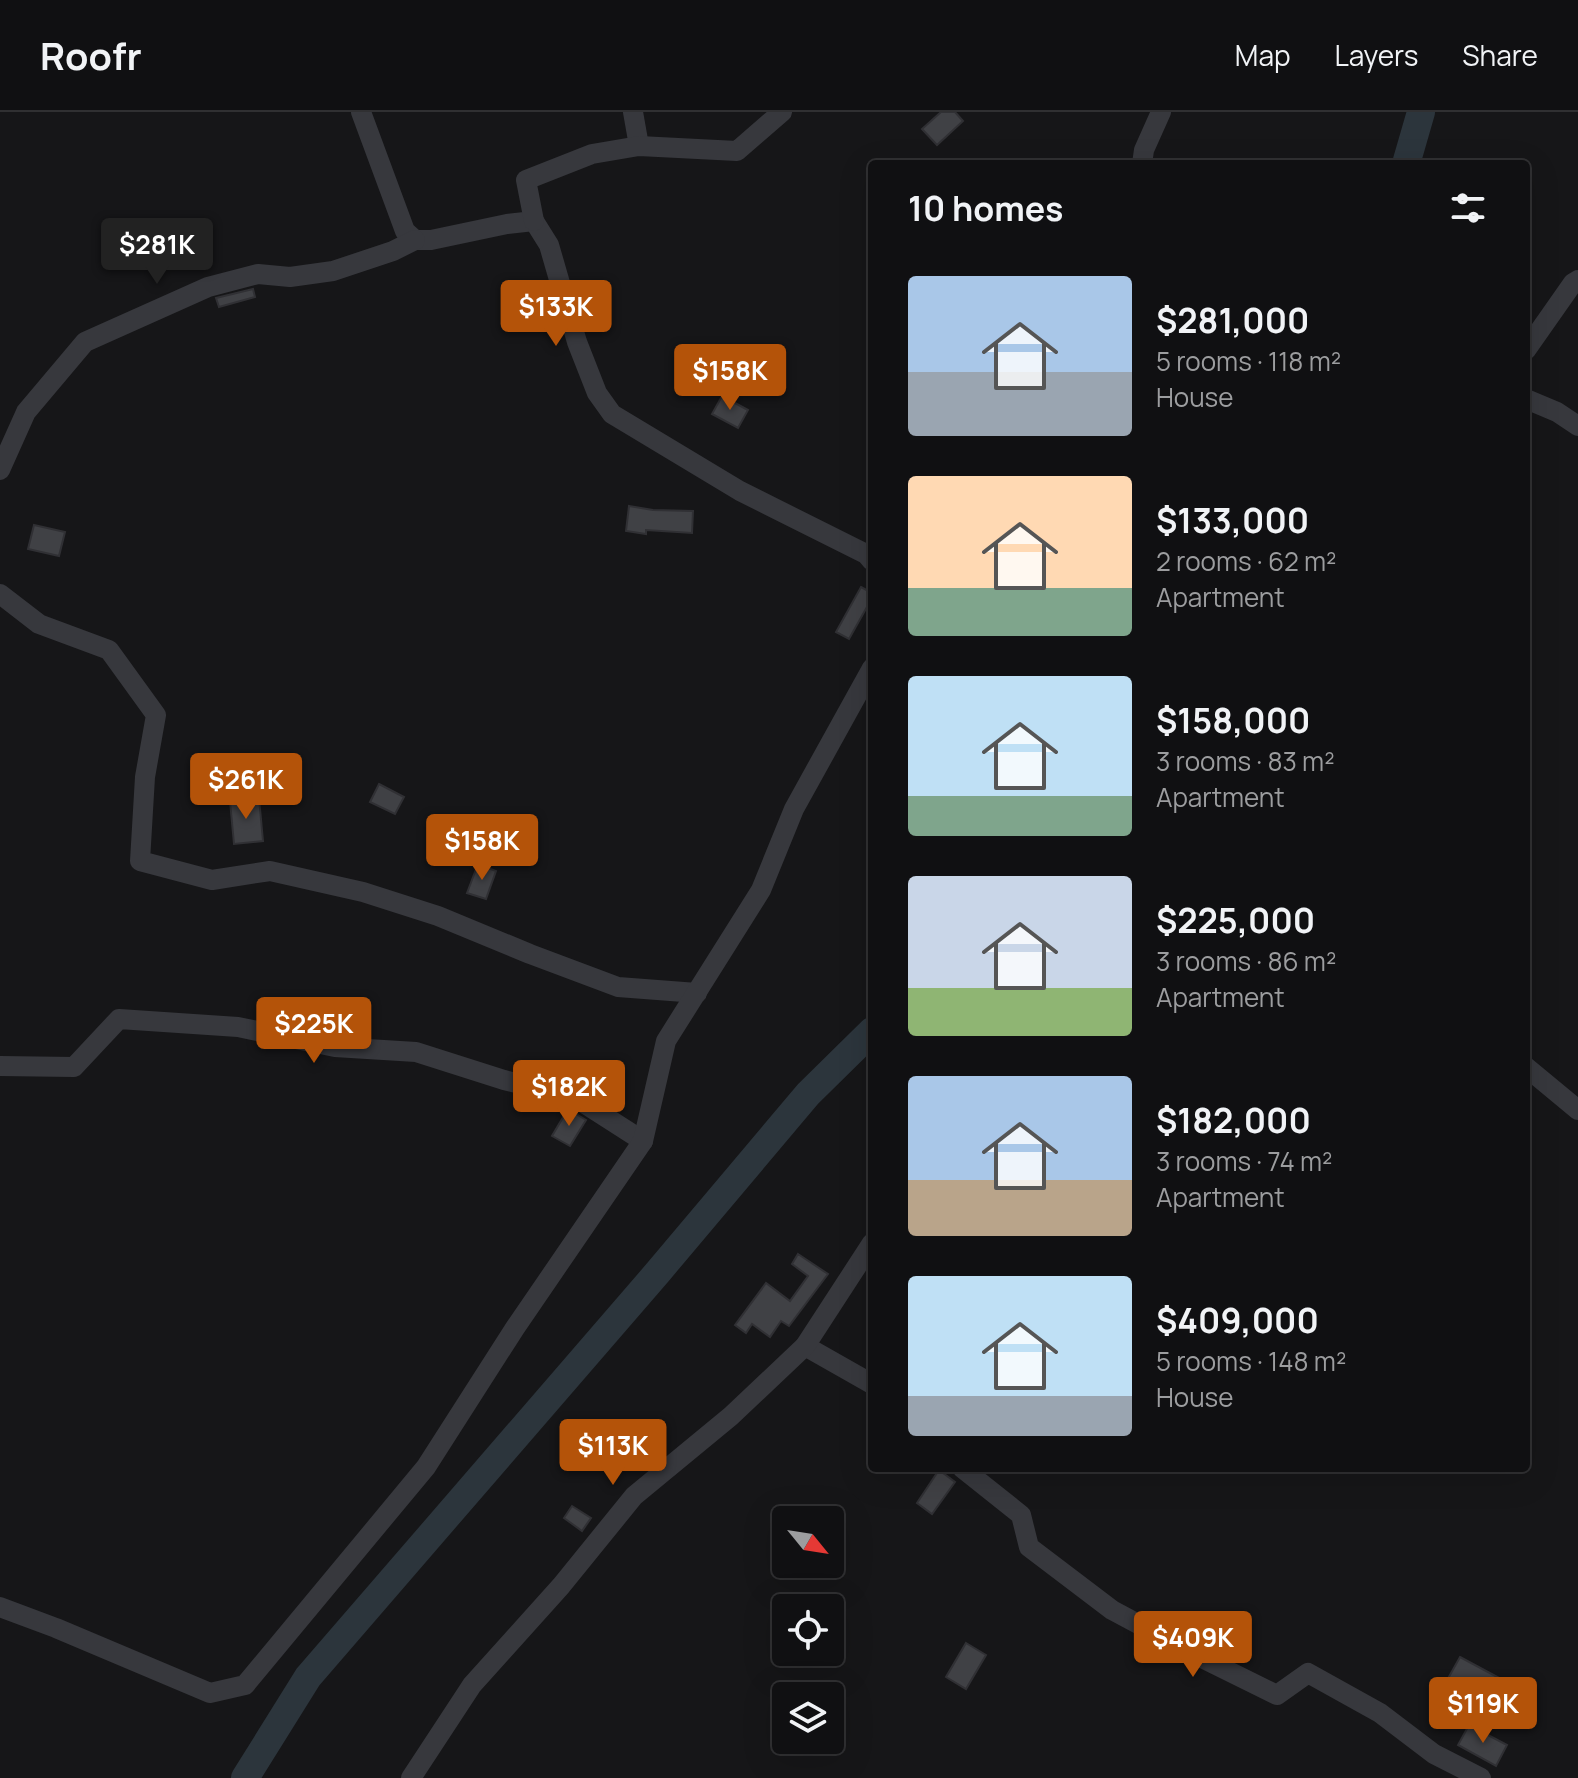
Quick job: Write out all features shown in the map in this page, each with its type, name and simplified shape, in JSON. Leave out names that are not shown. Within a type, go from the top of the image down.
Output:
[{"type":"street","points":[[361,112],[405,231],[415,240]]},
{"type":"street","points":[[633,112],[639,146]]},
{"type":"street","points":[[782,112],[737,151],[639,146],[592,154],[526,180],[534,221],[549,245],[577,342],[597,393],[612,414],[740,491],[868,556]]},
{"type":"street","points":[[1143,160],[1161,112]]},
{"type":"street","points":[[0,470],[26,412],[85,342],[208,287],[258,274],[290,277],[333,271],[393,251],[415,240],[431,240],[534,221]]},
{"type":"street","points":[[1530,344],[1578,280]]},
{"type":"street","points":[[1530,401],[1557,412],[1578,426]]},
{"type":"street","points":[[0,594],[39,624],[109,650],[156,715],[145,777],[140,861],[212,880],[270,871],[363,892],[438,916],[618,987],[697,993]]},
{"type":"street","points":[[0,1607],[210,1693],[245,1685],[426,1467],[515,1328],[643,1141],[666,1041],[761,890],[794,809],[868,675]]},
{"type":"street","points":[[0,1066],[74,1067],[119,1019],[238,1027],[335,1047],[416,1052],[504,1080],[576,1098],[643,1141]]},
{"type":"street","points":[[1530,1070],[1578,1110]]},
{"type":"street","points":[[411,1778],[472,1685],[561,1586],[634,1496],[731,1416],[805,1346],[868,1249]]},
{"type":"street","points":[[805,1346],[868,1382]]},
{"type":"street","points":[[967,1472],[1021,1515],[1029,1547],[1112,1610],[1277,1695],[1308,1673],[1380,1713],[1434,1754],[1481,1778]]},
{"type":"building","points":[[941,112],[955,112],[963,121],[937,145],[922,129]]},
{"type":"building","points":[[253,289],[255,297],[219,307],[216,298]]},
{"type":"building","points":[[722,396],[748,410],[738,428],[712,414]]},
{"type":"building","points":[[629,506],[693,511],[692,533],[626,531]]},
{"type":"building","points":[[34,525],[65,532],[59,556],[28,549]]},
{"type":"building","points":[[861,587],[868,591],[868,605],[849,639],[836,632]]},
{"type":"building","points":[[379,784],[404,797],[395,814],[370,802]]},
{"type":"building","points":[[259,798],[263,841],[234,844],[230,801]]},
{"type":"building","points":[[478,864],[496,871],[486,899],[467,893]]},
{"type":"building","points":[[568,1109],[586,1120],[570,1146],[552,1136]]},
{"type":"building","points":[[798,1254],[828,1274],[789,1326],[781,1321],[770,1337],[752,1324],[746,1333],[735,1325],[766,1283],[790,1301],[808,1276],[792,1264]]},
{"type":"building","points":[[938,1472],[955,1482],[932,1514],[917,1503]]},
{"type":"building","points":[[572,1506],[591,1518],[582,1531],[564,1518]]},
{"type":"building","points":[[966,1643],[986,1655],[966,1689],[946,1677]]},
{"type":"building","points":[[1460,1657],[1501,1679],[1488,1704],[1446,1682]]},
{"type":"building","points":[[1469,1725],[1507,1745],[1496,1766],[1458,1745]]},
{"type":"waterway","points":[[1407,160],[1421,112]]},
{"type":"waterway","points":[[245,1778],[308,1677],[808,1094],[868,1035]]}]
